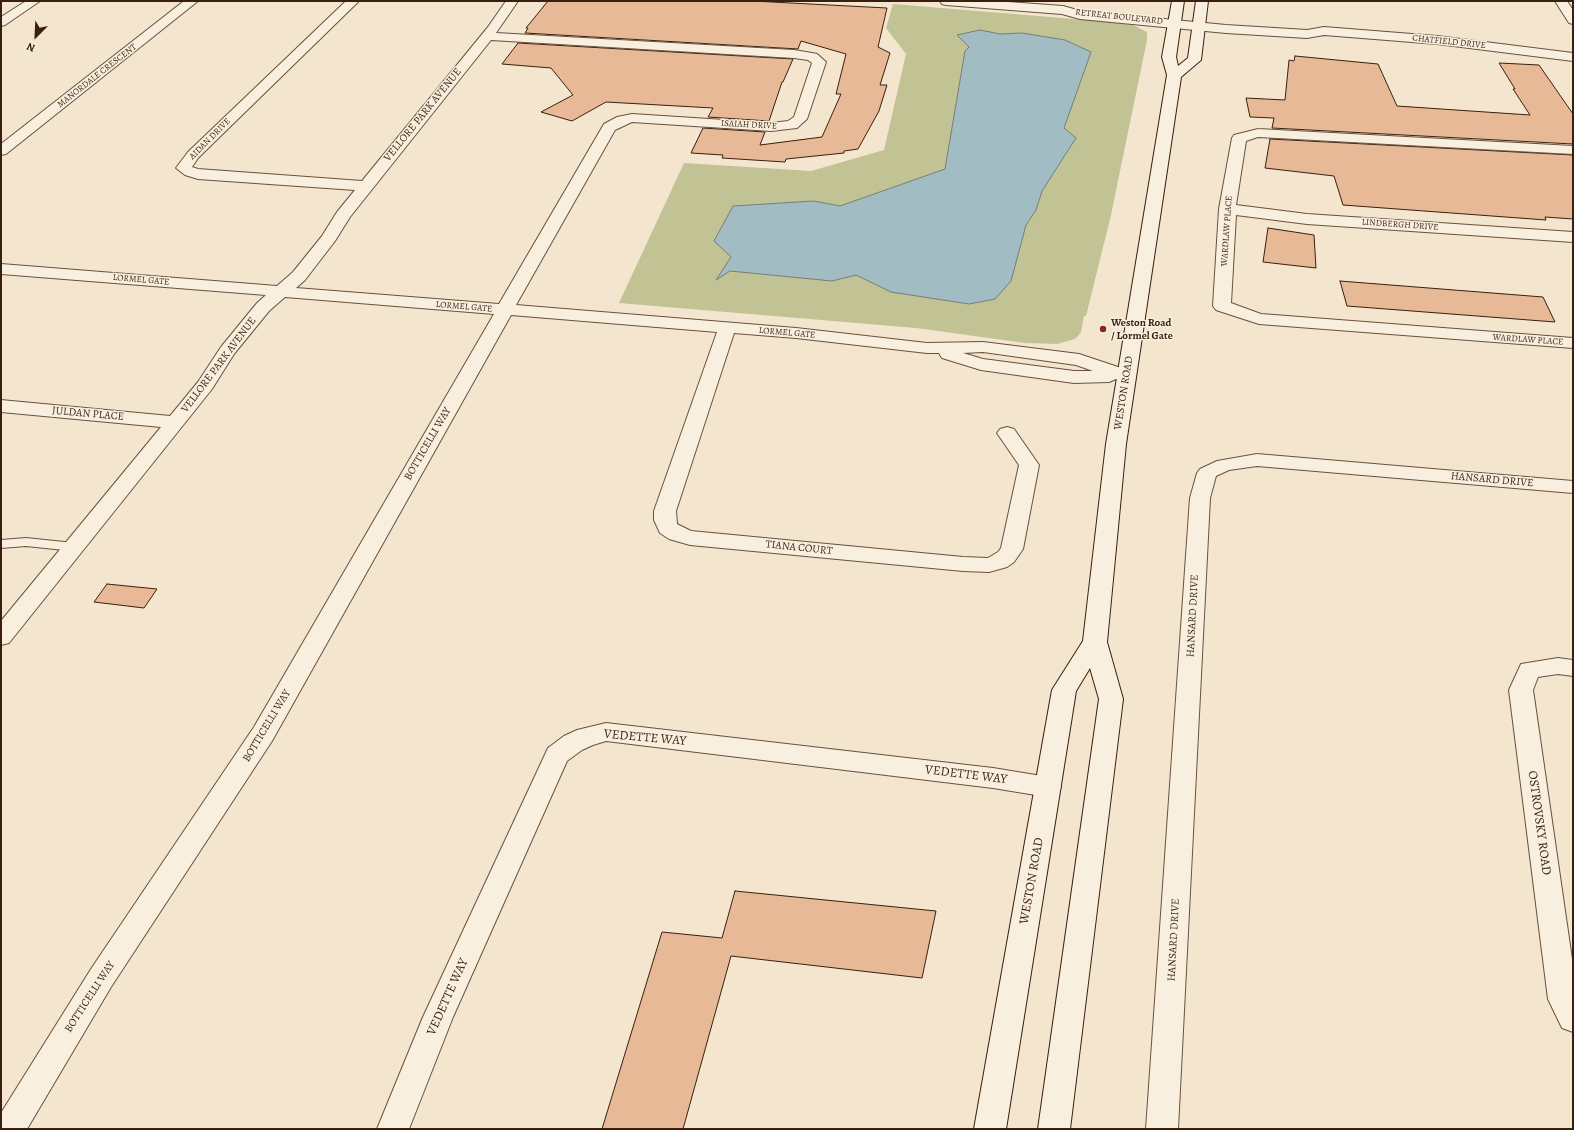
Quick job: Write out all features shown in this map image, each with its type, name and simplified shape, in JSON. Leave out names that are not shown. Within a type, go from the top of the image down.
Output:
[{"type":"street","points":[[1,22],[34,1]]},
{"type":"street","name":"MANORDALE CRESCENT","points":[[1,151],[192,1]]},
{"type":"street","name":"AIDAN DRIVE","points":[[353,1],[193,155],[184,168],[190,172],[198,174],[366,186]]},
{"type":"street","name":"VELLORE PARK AVENUE","points":[[1,637],[205,385],[227,351],[263,307],[299,276],[329,238],[343,215],[487,36],[512,1]]},
{"type":"street","name":"RETREAT BOULEVARD","points":[[946,1],[1064,10],[1080,15],[1175,19]]},
{"type":"street","name":"WESTON ROAD","points":[[1054,1129],[1111,699],[1095,642],[1116,444],[1174,75],[1169,57],[1178,1]]},
{"type":"street","points":[[1174,75],[1194,60],[1202,1]]},
{"type":"street","points":[[1561,1],[1573,20]]},
{"type":"street","name":"CHATFIELD DRIVE","points":[[1175,19],[1307,34],[1324,31],[1437,40],[1573,57]]},
{"type":"street","name":"ISAIAH DRIVE","points":[[487,36],[794,54],[812,57],[818,62],[800,119],[792,125],[771,127],[632,118],[622,120],[609,127],[505,310]]},
{"type":"street","name":"WARDLAW PLACE","points":[[1573,150],[1258,133],[1239,138],[1227,209],[1222,306],[1259,319],[1573,343]]},
{"type":"street","name":"LINDBERGH DRIVE","points":[[1227,209],[1307,219],[1573,237]]},
{"type":"street","name":"LORMEL GATE","points":[[1,268],[796,333],[927,348],[981,364],[1074,377],[1126,376]]},
{"type":"street","name":"BOTTICELLI WAY","points":[[9,1129],[101,978],[263,734],[505,310]]},
{"type":"street","name":"TIANA COURT","points":[[727,328],[665,511],[664,520],[668,528],[677,534],[690,538],[963,564],[989,565],[999,562],[1006,557],[1012,549],[1029,465],[1007,433]]},
{"type":"street","name":"JULDAN PLACE","points":[[1,406],[175,422]]},
{"type":"street","name":"HANSARD DRIVE","points":[[1162,1129],[1200,498],[1207,473],[1224,464],[1257,460],[1573,487]]},
{"type":"street","name":"WESTON ROAD","points":[[990,1129],[1064,690],[1095,642]]},
{"type":"street","name":"OSTROVSKY ROAD","points":[[1573,668],[1558,666],[1529,670],[1521,690],[1563,999],[1573,1020]]},
{"type":"street","name":"VEDETTE WAY","points":[[393,1129],[438,1016],[557,755],[573,743],[586,737],[606,732],[978,776],[1048,786]]},
{"type":"lane","points":[[1,544],[26,542],[74,547]]},
{"type":"green space","points":[[893,4],[1111,22],[1133,25],[1147,32],[1147,40],[1111,215],[1086,316],[1084,316],[1081,332],[1078,336],[1075,339],[1057,344],[1025,343],[916,328],[619,303],[684,163],[811,171],[884,150],[906,54],[886,28]]},
{"type":"water","points":[[980,30],[1000,34],[1022,33],[1065,40],[1091,52],[1064,128],[1076,138],[1042,191],[1036,210],[1026,225],[1011,281],[995,299],[969,304],[891,292],[856,275],[832,281],[730,271],[716,280],[731,257],[714,241],[733,206],[814,201],[840,206],[945,169],[965,51],[969,47],[957,35]]},
{"type":"building","points":[[548,1],[753,1],[887,8],[878,47],[890,53],[880,85],[887,85],[879,111],[858,149],[844,151],[844,153],[786,159],[785,162],[722,158],[723,155],[691,153],[703,128],[765,132],[760,145],[822,137],[841,94],[836,94],[846,54],[801,41],[798,49],[525,33],[528,28],[526,28]]},
{"type":"building","points":[[518,43],[793,59],[782,82],[769,121],[708,117],[713,108],[606,102],[572,121],[541,112],[573,95],[551,68],[502,64]]},
{"type":"building","points":[[1295,56],[1378,64],[1397,106],[1530,115],[1513,89],[1515,89],[1499,63],[1539,65],[1573,114],[1573,144],[1272,128],[1274,118],[1250,117],[1246,98],[1285,100],[1289,60],[1294,61]]},
{"type":"building","points":[[1270,139],[1573,155],[1573,219],[1545,217],[1546,220],[1343,205],[1334,176],[1265,168]]},
{"type":"building","points":[[1268,228],[1314,235],[1316,268],[1263,262]]},
{"type":"building","points":[[1340,281],[1543,297],[1555,322],[1347,306]]},
{"type":"building","points":[[107,584],[157,589],[144,608],[94,602]]},
{"type":"building","points":[[735,891],[936,911],[922,978],[731,956],[683,1129],[602,1129],[662,932],[722,938]]},
{"type":"place","name":"Weston Road / Lormel Gate","points":[[1103,329]]}]
